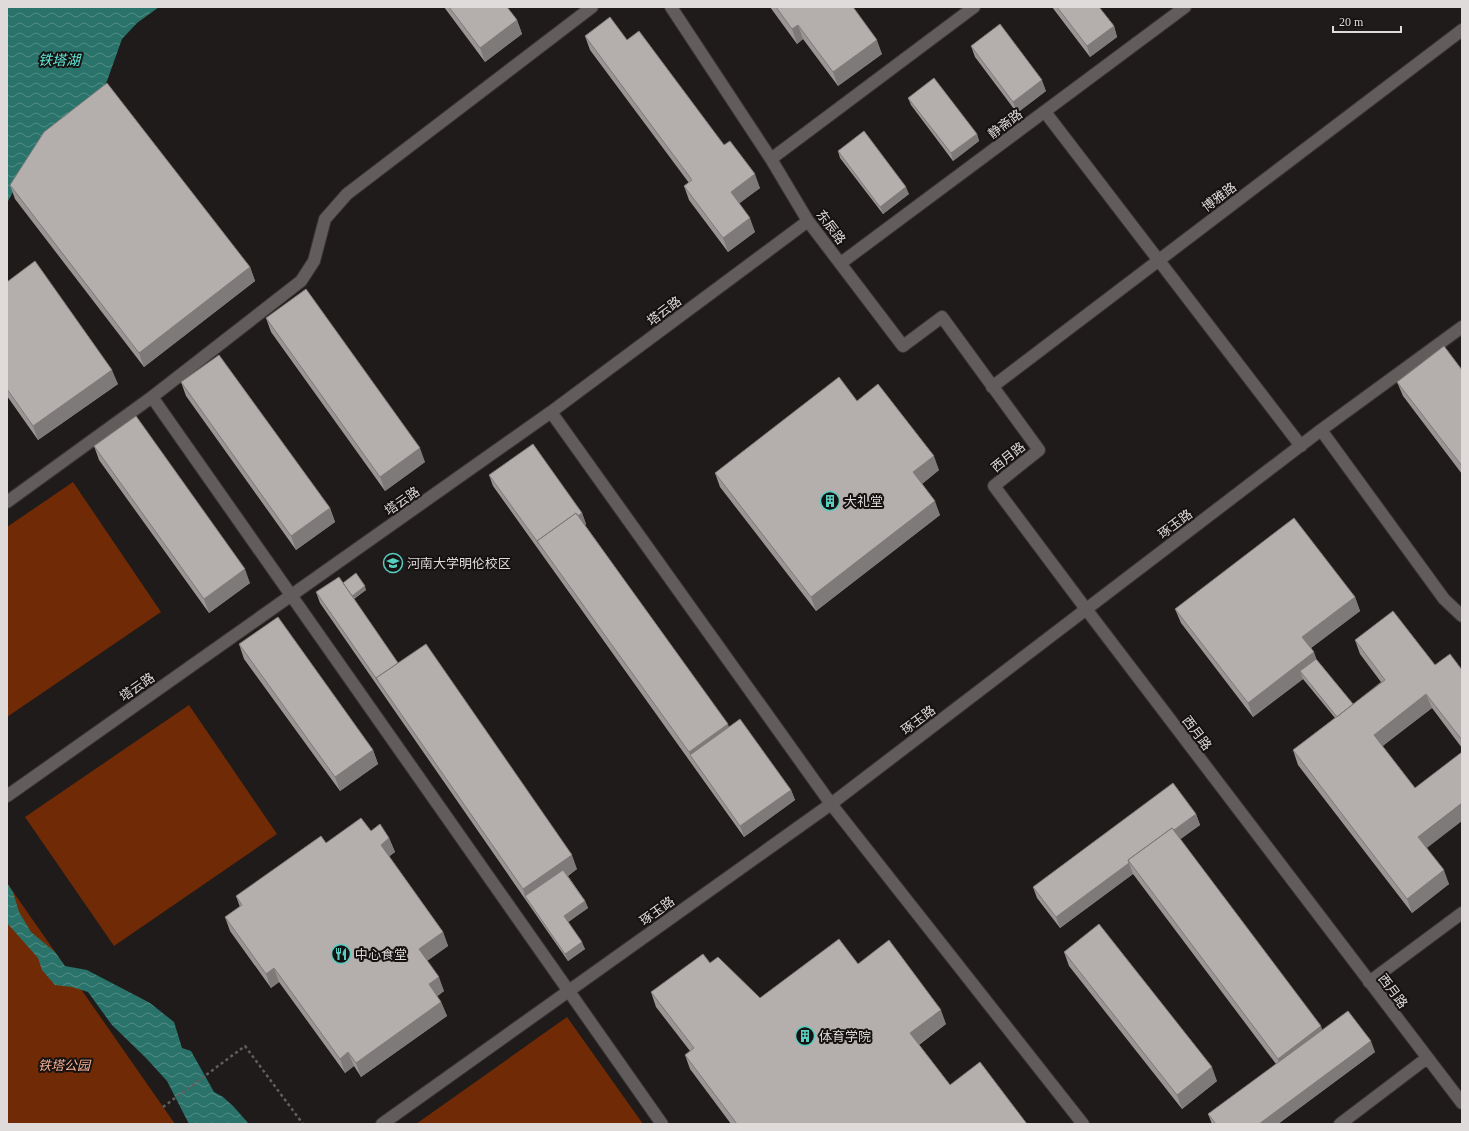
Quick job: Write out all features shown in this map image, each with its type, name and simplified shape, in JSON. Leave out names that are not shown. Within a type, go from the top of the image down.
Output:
[{"type":"lane","points":[[7,502],[152,397],[301,281],[314,261],[325,219],[347,194],[592,7]]},
{"type":"lane","name":"东辰路","points":[[671,7],[771,159],[808,221],[903,346],[942,317],[992,386]]},
{"type":"lane","points":[[771,159],[974,7]]},
{"type":"lane","name":"静斋路","points":[[841,263],[1185,7]]},
{"type":"lane","name":"博雅路","points":[[992,386],[1462,30]]},
{"type":"lane","points":[[1045,112],[1301,446]]},
{"type":"lane","name":"塔云路","points":[[7,796],[551,412],[808,221]]},
{"type":"lane","name":"琢玉路","points":[[382,1124],[831,804],[1321,430],[1462,327]]},
{"type":"lane","name":"西月路","points":[[992,386],[1038,450],[994,486],[1462,1103]]},
{"type":"lane","points":[[152,397],[662,1124]]},
{"type":"lane","points":[[551,412],[831,804],[1082,1124]]},
{"type":"lane","points":[[1321,430],[1444,599],[1462,616]]},
{"type":"lane","points":[[1369,982],[1462,912]]},
{"type":"lane","points":[[1340,1124],[1427,1058]]},
{"type":"path","points":[[163,1107],[245,1046],[303,1124]]},
{"type":"green space","points":[[73,482],[161,612],[7,717],[7,527]]},
{"type":"green space","points":[[189,705],[277,834],[114,946],[25,817]]},
{"type":"green space","name":"铁塔公园","points":[[7,883],[175,1124],[7,1124]]},
{"type":"green space","points":[[567,1017],[643,1124],[416,1124]]},
{"type":"water","name":"铁塔湖","points":[[7,7],[159,7],[137,23],[122,39],[107,81],[96,100],[21,177],[7,203]]},
{"type":"water","points":[[7,883],[13,892],[19,912],[31,932],[55,952],[65,966],[87,970],[150,1003],[174,1022],[182,1048],[191,1051],[214,1092],[223,1097],[234,1107],[249,1124],[189,1124],[167,1081],[112,1025],[88,992],[72,987],[55,985],[42,970],[38,958],[7,923]]},
{"type":"building","points":[[449,7],[507,7],[517,20],[480,48]]},
{"type":"building","points":[[776,7],[853,7],[877,40],[833,72],[798,25],[792,29]]},
{"type":"building","points":[[1057,7],[1099,7],[1114,26],[1087,46]]},
{"type":"building","points":[[610,17],[627,40],[639,31],[724,145],[730,141],[755,174],[731,192],[750,218],[723,238],[684,186],[692,180],[585,36]]},
{"type":"building","points":[[1000,24],[1042,80],[1013,102],[971,46]]},
{"type":"building","points":[[934,78],[977,134],[951,153],[908,98]]},
{"type":"building","points":[[107,83],[250,267],[139,353],[10,185],[44,132]]},
{"type":"building","points":[[864,131],[906,187],[880,207],[838,151]]},
{"type":"building","points":[[35,261],[112,370],[33,426],[7,389],[7,282]]},
{"type":"building","points":[[306,289],[420,448],[380,477],[266,318]]},
{"type":"building","points":[[1444,346],[1462,370],[1462,466],[1397,382]]},
{"type":"building","points":[[219,355],[330,508],[291,536],[181,382]]},
{"type":"building","name":"大礼堂","points":[[839,377],[857,401],[878,384],[934,456],[913,472],[935,501],[811,597],[715,473]]},
{"type":"building","points":[[136,416],[245,569],[204,599],[94,446]]},
{"type":"building","points":[[533,444],[582,513],[578,516],[576,513],[537,541],[539,544],[489,475]]},
{"type":"building","points":[[576,513],[728,724],[689,752],[537,541]]},
{"type":"building","points":[[1294,518],[1355,597],[1302,637],[1314,652],[1248,703],[1175,609]]},
{"type":"building","points":[[356,573],[365,586],[352,596],[343,583]]},
{"type":"building","points":[[339,577],[398,663],[376,678],[378,681],[316,592]]},
{"type":"building","points":[[1393,611],[1435,665],[1450,654],[1462,670],[1462,740],[1426,694],[1374,735],[1415,788],[1462,752],[1462,803],[1418,837],[1444,870],[1407,899],[1293,750],[1385,680],[1355,640]]},
{"type":"building","points":[[278,617],[373,750],[335,777],[239,644]]},
{"type":"building","points":[[426,644],[572,855],[523,889],[376,678]]},
{"type":"building","points":[[1316,659],[1353,704],[1337,717],[1300,671]]},
{"type":"building","points":[[740,719],[791,790],[740,826],[690,755]]},
{"type":"building","points":[[1173,783],[1196,814],[1174,830],[1172,828],[1128,860],[1129,863],[1056,917],[1033,887]]},
{"type":"building","name":"中心食堂","points":[[361,818],[371,831],[380,824],[389,838],[381,845],[443,932],[419,949],[439,977],[429,984],[441,1002],[356,1063],[348,1052],[340,1059],[274,968],[266,974],[225,917],[242,905],[236,896],[321,836],[326,843]]},
{"type":"building","points":[[1172,828],[1321,1026],[1278,1059],[1128,860]]},
{"type":"building","points":[[563,870],[585,901],[564,916],[582,942],[565,954],[525,896]]},
{"type":"building","points":[[1099,924],[1212,1067],[1177,1095],[1064,952]]},
{"type":"building","name":"体育学院","points":[[839,939],[858,964],[889,940],[941,1010],[910,1033],[950,1085],[980,1062],[1027,1124],[737,1124],[685,1055],[694,1048],[651,992],[703,954],[710,963],[718,957],[760,998]]},
{"type":"building","points":[[1348,1011],[1371,1041],[1259,1124],[1216,1124],[1208,1114]]},
{"type":"place","name":"大礼堂","points":[[830,501]]},
{"type":"place","name":"河南大学明伦校区","points":[[393,563]]},
{"type":"place","name":"中心食堂","points":[[341,954]]},
{"type":"place","name":"体育学院","points":[[805,1036]]}]
